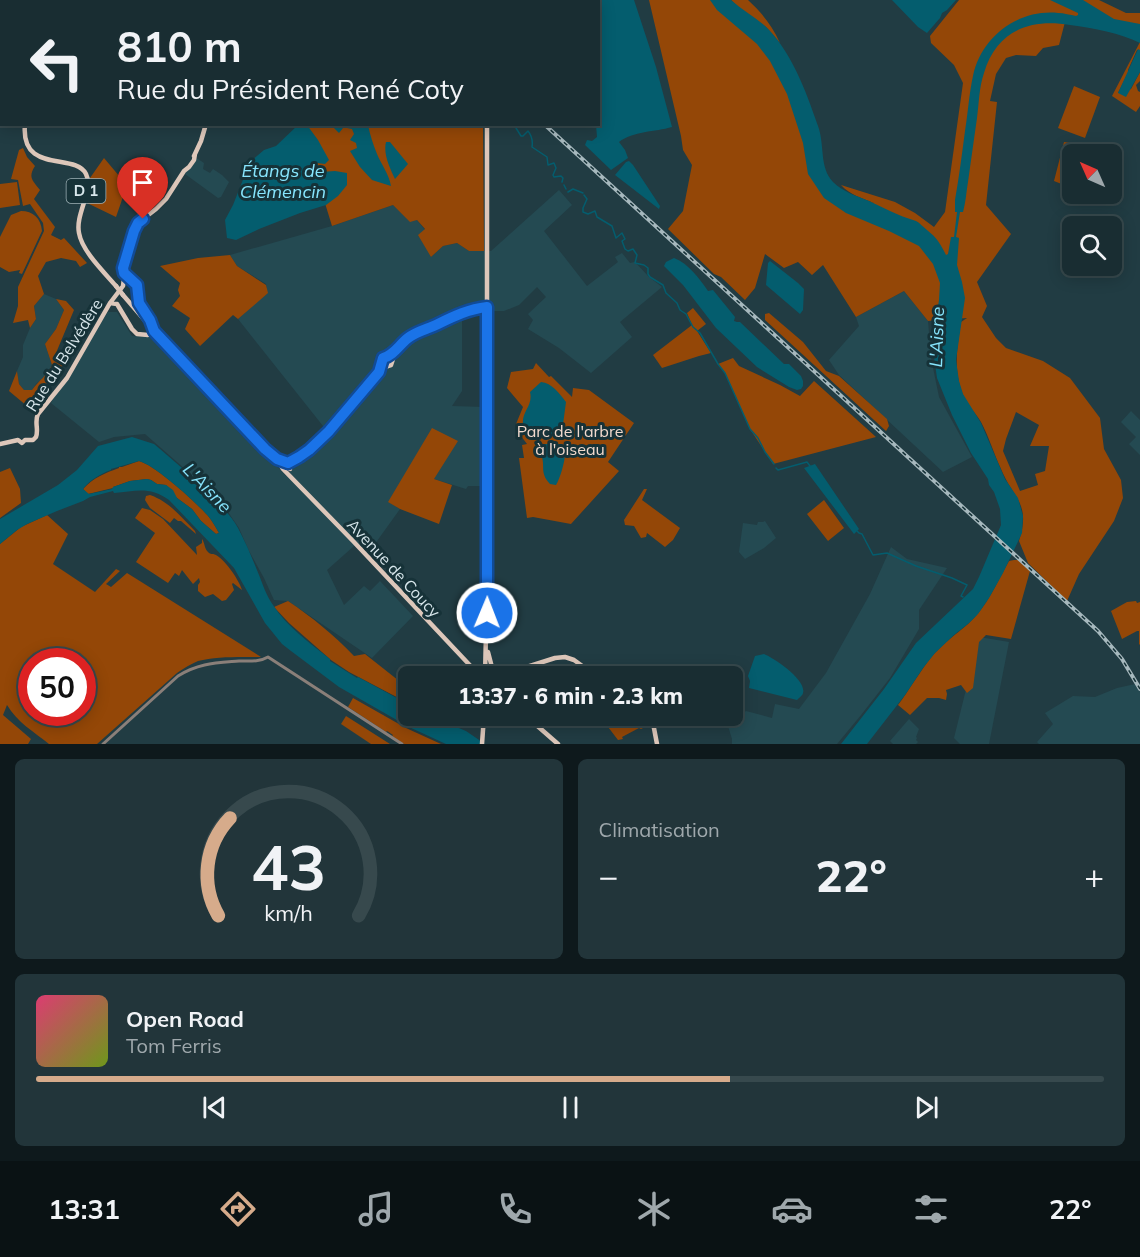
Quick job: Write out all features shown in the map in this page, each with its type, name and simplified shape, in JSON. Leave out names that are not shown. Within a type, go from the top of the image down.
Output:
[{"type":"main road","name":"D 1","points":[[26,126],[27,143],[33,151],[54,162],[75,165],[86,174],[88,184],[78,219],[78,231],[85,248],[154,331]]},
{"type":"main road","points":[[127,280],[124,264],[136,226],[165,200],[192,163],[205,126]]},
{"type":"main road","points":[[486,665],[487,126]]},
{"type":"main road","points":[[103,314],[115,306],[119,291],[127,280]]},
{"type":"main road","points":[[110,303],[122,312],[135,333],[148,335],[154,331],[139,303],[137,285],[134,281],[127,280]]},
{"type":"main road","name":"Rue du Belvédère","points":[[0,444],[18,440],[21,443],[25,440],[33,440],[37,435],[38,414],[67,378],[103,314],[119,291]]},
{"type":"main road","points":[[286,466],[315,445],[329,431],[379,372],[384,365],[383,358],[390,358],[408,338],[474,309],[487,307]]},
{"type":"main road","points":[[140,335],[149,325]]},
{"type":"main road","name":"Avenue de Coucy","points":[[154,331],[265,449],[286,466],[299,485],[471,666]]},
{"type":"main road","points":[[487,649],[492,666]]},
{"type":"main road","points":[[530,666],[565,657],[582,666]]},
{"type":"main road","points":[[482,744],[483,726]]},
{"type":"main road","points":[[537,726],[558,744]]},
{"type":"main road","points":[[654,726],[657,744]]},
{"type":"street","points":[[103,744],[178,676],[188,670],[207,663],[259,660],[268,657],[402,744]]},
{"type":"shaded area","points":[[195,157],[204,163],[203,169],[210,173],[213,169],[229,182],[221,197],[218,198],[185,174]]},
{"type":"shaded area","points":[[559,190],[572,205],[544,231],[587,286],[618,262],[615,257],[622,253],[630,263],[635,262],[662,287],[620,322],[632,337],[591,373],[559,348],[528,329],[533,320],[528,314],[546,297],[537,287],[519,305],[504,311],[474,311],[462,316],[462,391],[452,406],[484,407],[483,486],[468,486],[466,489],[434,479],[389,502],[400,509],[372,548],[354,546],[327,570],[344,605],[364,586],[370,591],[380,581],[413,616],[372,658],[288,601],[274,600],[239,528],[226,509],[145,434],[114,437],[99,442],[51,403],[71,366],[108,312],[117,312],[132,336],[158,337],[286,476],[327,431],[238,319],[267,292],[266,284],[237,266],[230,255],[332,226],[393,205],[410,221],[417,220],[425,230],[431,257],[443,246],[457,243],[469,251],[491,251]]},
{"type":"shaded area","points":[[904,291],[928,321],[931,358],[939,397],[972,457],[943,472],[839,375],[829,360],[859,326],[856,317]]},
{"type":"shaded area","points":[[44,294],[56,299],[64,310],[56,329],[45,344],[52,365],[47,375],[32,390],[24,390],[19,384],[17,371],[23,357],[23,345],[36,319],[34,306]]},
{"type":"shaded area","points":[[1131,411],[1140,420],[1140,455],[1129,444],[1136,437],[1121,422]]},
{"type":"shaded area","points":[[765,521],[776,538],[745,559],[739,552],[743,523],[757,525],[758,522]]},
{"type":"shaded area","points":[[891,547],[907,559],[947,568],[919,610],[919,629],[890,678],[837,744],[732,744],[728,726],[743,726],[743,713],[746,711],[772,718],[775,704],[799,709],[826,673],[870,594]]},
{"type":"shaded area","points":[[979,637],[1009,642],[989,744],[960,744],[954,738]]},
{"type":"shaded area","points":[[1140,683],[1140,744],[1039,744],[1037,742],[1053,724],[1045,713],[1073,696],[1095,697],[1117,688]]},
{"type":"shaded area","points":[[909,719],[919,729],[916,737],[918,742],[916,744],[893,744],[890,741]]},
{"type":"green space","points":[[649,0],[722,0],[778,53],[816,173],[838,195],[874,203],[852,194],[841,185],[895,202],[934,227],[945,212],[963,83],[954,65],[931,43],[930,36],[959,0],[1099,0],[1126,13],[1140,13],[1140,38],[1065,22],[1059,45],[1043,48],[1036,56],[1016,55],[1006,58],[996,74],[990,101],[997,102],[986,205],[1011,234],[977,282],[987,306],[982,317],[1006,348],[1043,361],[1070,378],[1100,418],[1104,449],[1121,480],[1123,498],[1114,521],[1079,574],[1067,601],[1028,563],[1019,541],[1023,518],[1019,502],[1001,469],[981,422],[963,395],[958,376],[957,358],[961,322],[967,318],[928,321],[904,291],[856,317],[823,265],[812,275],[798,262],[784,268],[765,254],[755,288],[745,300],[721,277],[714,274],[668,229],[683,211],[692,165],[683,150]],"holes":[[[1016,412],[1039,425],[1030,446],[1049,446],[1045,471],[1035,474],[1038,485],[1020,491],[1003,451],[1006,439]]]},
{"type":"green space","points":[[731,0],[748,0],[766,20],[780,43],[766,27]]},
{"type":"green space","points":[[1140,42],[1140,50],[1137,50],[1118,93],[1131,89],[1140,72],[1140,81],[1136,85],[1140,92],[1140,106],[1136,112],[1112,96]]},
{"type":"green space","points":[[1074,86],[1100,97],[1085,138],[1058,128]]},
{"type":"green space","points":[[301,126],[483,126],[484,251],[469,251],[457,243],[443,246],[431,257],[418,235],[425,229],[417,220],[410,222],[393,205],[332,226]]},
{"type":"green space","points":[[23,148],[35,166],[32,178],[40,190],[34,199],[55,227],[51,235],[61,240],[64,238],[87,263],[80,267],[76,261],[61,258],[46,262],[38,276],[44,294],[34,306],[36,319],[30,328],[28,320],[13,323],[18,306],[18,287],[44,231],[43,223],[30,204],[23,206],[18,180],[11,179],[19,150]]},
{"type":"green space","points":[[1062,150],[1062,184],[1054,181]]},
{"type":"green space","points":[[104,158],[125,183],[125,191],[116,217],[85,202],[90,178]]},
{"type":"green space","points":[[17,182],[20,205],[0,208],[0,184]]},
{"type":"green space","points":[[21,211],[36,216],[42,231],[22,274],[19,273],[20,270],[9,272],[0,267],[0,237],[11,215]]},
{"type":"green space","points":[[230,255],[237,266],[266,285],[268,293],[238,319],[233,315],[200,346],[185,329],[190,318],[172,306],[180,296],[178,290],[180,283],[160,266],[198,258]]},
{"type":"green space","points":[[56,299],[66,301],[74,310],[56,353],[58,363],[65,363],[27,406],[9,391],[17,371],[19,384],[24,390],[32,390],[52,365],[45,344],[56,329],[64,310]]},
{"type":"green space","points":[[693,308],[706,324],[697,331],[711,353],[662,368],[653,355],[692,325],[687,313]]},
{"type":"green space","points":[[769,313],[803,342],[826,371],[839,376],[887,419],[889,426],[886,431],[765,320],[765,314]]},
{"type":"green space","points":[[733,358],[739,366],[800,396],[814,381],[876,437],[773,464],[750,429],[725,373],[718,364]]},
{"type":"green space","name":"Parc de l'arbre à l'oiseau","points":[[536,363],[572,397],[573,388],[589,390],[634,423],[608,462],[619,471],[571,524],[533,517],[527,518],[519,458],[524,458],[522,445],[527,444],[516,424],[523,407],[507,388],[511,372],[533,369]]},
{"type":"green space","points":[[432,428],[458,441],[434,479],[452,485],[439,524],[388,502]]},
{"type":"green space","points":[[139,461],[155,469],[186,494],[209,517],[219,533],[216,534],[201,521],[192,509],[177,498],[166,485],[157,484],[151,480],[130,481],[88,494],[83,489],[104,474]]},
{"type":"green space","points":[[10,468],[20,489],[21,503],[0,518],[0,472]]},
{"type":"green space","points":[[644,489],[647,489],[642,500],[680,528],[673,540],[665,547],[647,533],[646,537],[641,538],[634,526],[625,525],[624,520]]},
{"type":"green space","points":[[150,495],[180,515],[196,534],[181,521],[174,518],[170,523],[150,508],[145,500],[146,496]]},
{"type":"green space","points":[[824,500],[844,528],[828,541],[807,514]]},
{"type":"green space","points":[[142,508],[150,510],[163,519],[197,555],[196,547],[202,543],[202,539],[208,552],[216,555],[228,566],[242,590],[233,583],[234,590],[226,600],[222,601],[213,594],[205,597],[198,591],[199,578],[193,584],[182,570],[179,576],[175,573],[168,583],[136,562],[155,533],[135,518]]},
{"type":"green space","points":[[47,515],[68,534],[53,564],[95,592],[116,569],[120,571],[106,584],[111,587],[127,573],[261,657],[213,658],[198,661],[177,673],[97,744],[49,744],[26,726],[96,726],[96,648],[18,648],[18,719],[7,705],[3,715],[31,739],[28,744],[0,744],[0,544],[21,527]]},
{"type":"green space","points":[[1018,560],[1030,571],[1011,639],[986,635],[979,642],[973,688],[967,693],[961,685],[946,690],[946,700],[927,698],[910,715],[898,705],[924,667],[933,655],[981,610],[1009,561]]},
{"type":"green space","points":[[288,601],[354,656],[365,654],[398,680],[398,698],[331,660],[274,607]]},
{"type":"green space","points":[[1127,602],[1140,602],[1139,645],[1139,631],[1122,639],[1111,611]]},
{"type":"green space","points":[[353,698],[398,723],[398,726],[441,744],[404,744],[348,707]]},
{"type":"green space","points":[[346,716],[390,744],[371,744],[341,724]]},
{"type":"green space","points":[[607,726],[647,726],[639,728],[618,740]]},
{"type":"water","points":[[600,0],[634,0],[656,67],[672,127],[637,134],[619,142],[628,158],[611,170],[585,145],[587,140],[592,141],[597,137],[596,126],[600,126]]},
{"type":"water","name":"L'Aisne","points":[[710,0],[731,0],[764,25],[782,46],[797,72],[808,99],[820,133],[826,170],[833,182],[850,193],[917,222],[936,238],[946,255],[951,237],[954,237],[957,212],[955,212],[955,200],[973,76],[977,62],[993,38],[1003,28],[1029,16],[1043,13],[1078,15],[1050,0],[1083,0],[1114,19],[1140,24],[1140,43],[1115,34],[1079,26],[1055,23],[1028,26],[1006,38],[997,47],[984,73],[965,201],[963,212],[960,212],[956,237],[959,238],[957,265],[965,298],[956,360],[963,394],[981,423],[1005,479],[1018,498],[1023,516],[1022,533],[1003,573],[978,614],[935,653],[867,744],[841,744],[916,643],[973,589],[1001,525],[1000,509],[988,479],[971,453],[952,415],[937,378],[933,350],[940,283],[933,264],[919,246],[846,213],[824,198],[808,174],[803,143],[787,94],[770,61],[757,44],[717,10]]},
{"type":"water","points":[[892,0],[956,0],[942,13],[927,33],[918,27]]},
{"type":"water","points":[[1138,49],[1140,50],[1140,72],[1126,97],[1118,93]]},
{"type":"water","name":"Étangs de Clémencin","points":[[297,126],[308,126],[329,160],[325,164],[317,163],[321,172],[347,173],[347,185],[326,205],[300,213],[236,240],[227,238],[225,220],[250,162],[264,150],[276,146]]},
{"type":"water","name":"Étangs de Clémencin","points":[[368,126],[391,186],[372,180],[360,167],[350,151],[357,148],[356,143],[350,140],[354,134],[352,129],[343,128],[339,133],[333,127]]},
{"type":"water","points":[[386,142],[390,142],[408,164],[395,179],[386,156]]},
{"type":"water","points":[[629,161],[660,206],[659,209],[615,175]]},
{"type":"water","points":[[674,258],[689,268],[708,291],[713,290],[735,317],[734,321],[740,322],[784,364],[789,364],[801,376],[803,386],[801,389],[789,387],[757,367],[716,328],[683,285],[664,266],[666,262]]},
{"type":"water","points":[[770,261],[804,289],[803,310],[800,314],[766,285]]},
{"type":"water","points":[[541,382],[552,386],[566,402],[562,432],[559,436],[531,435],[525,432],[523,420],[531,398],[530,392]]},
{"type":"water","points":[[132,437],[154,444],[197,481],[197,484],[230,516],[244,540],[265,590],[285,620],[330,661],[357,678],[398,699],[398,721],[339,687],[282,644],[265,623],[234,568],[169,500],[162,496],[143,490],[114,493],[113,491],[90,497],[27,524],[0,544],[0,519],[58,485],[77,470],[98,446]],"holes":[[[139,461],[165,477],[209,517],[219,533],[216,534],[201,521],[192,509],[177,498],[173,490],[151,480],[130,481],[112,489],[89,494],[83,489],[99,475]]]},
{"type":"water","points":[[538,444],[562,444],[565,457],[556,485],[550,484],[545,476]]},
{"type":"water","points":[[815,464],[859,529],[854,534],[804,468]]},
{"type":"water","points":[[764,654],[795,676],[803,688],[802,696],[797,700],[749,688],[748,676],[755,656]]},
{"type":"water","points":[[407,726],[454,726],[485,744],[446,744]]},
{"type":"waterway","points":[[516,126],[521,136],[528,131],[532,139],[532,147],[547,157],[548,165],[554,163],[556,168],[553,175],[554,177],[561,176],[562,182]]},
{"type":"waterway","points":[[564,185],[566,189]]},
{"type":"waterway","points":[[568,192],[573,189],[583,193]]},
{"type":"waterway","points":[[584,195],[587,199],[583,212],[588,214],[595,211],[597,217],[612,226],[616,238],[622,233],[625,239],[622,241],[625,249],[628,251],[633,249],[637,255],[635,263],[648,268],[650,277],[663,285],[666,293],[677,303],[693,327],[700,333],[725,373],[750,429],[774,464]]},
{"type":"waterway","points":[[776,468],[778,470],[807,462],[810,466]]},
{"type":"waterway","points":[[857,531],[862,534],[873,555],[887,553],[967,585],[961,596],[963,597]]},
{"type":"railway","points":[[546,126],[1098,631],[1122,659],[1140,689]]},
{"type":"route","points":[[143,219],[136,226],[123,268],[124,273],[137,285],[139,303],[154,331],[265,449],[277,459],[288,463],[315,445],[329,431],[379,372],[383,358],[392,355],[408,338],[416,332],[437,325],[451,317],[487,307],[487,613]]}]
